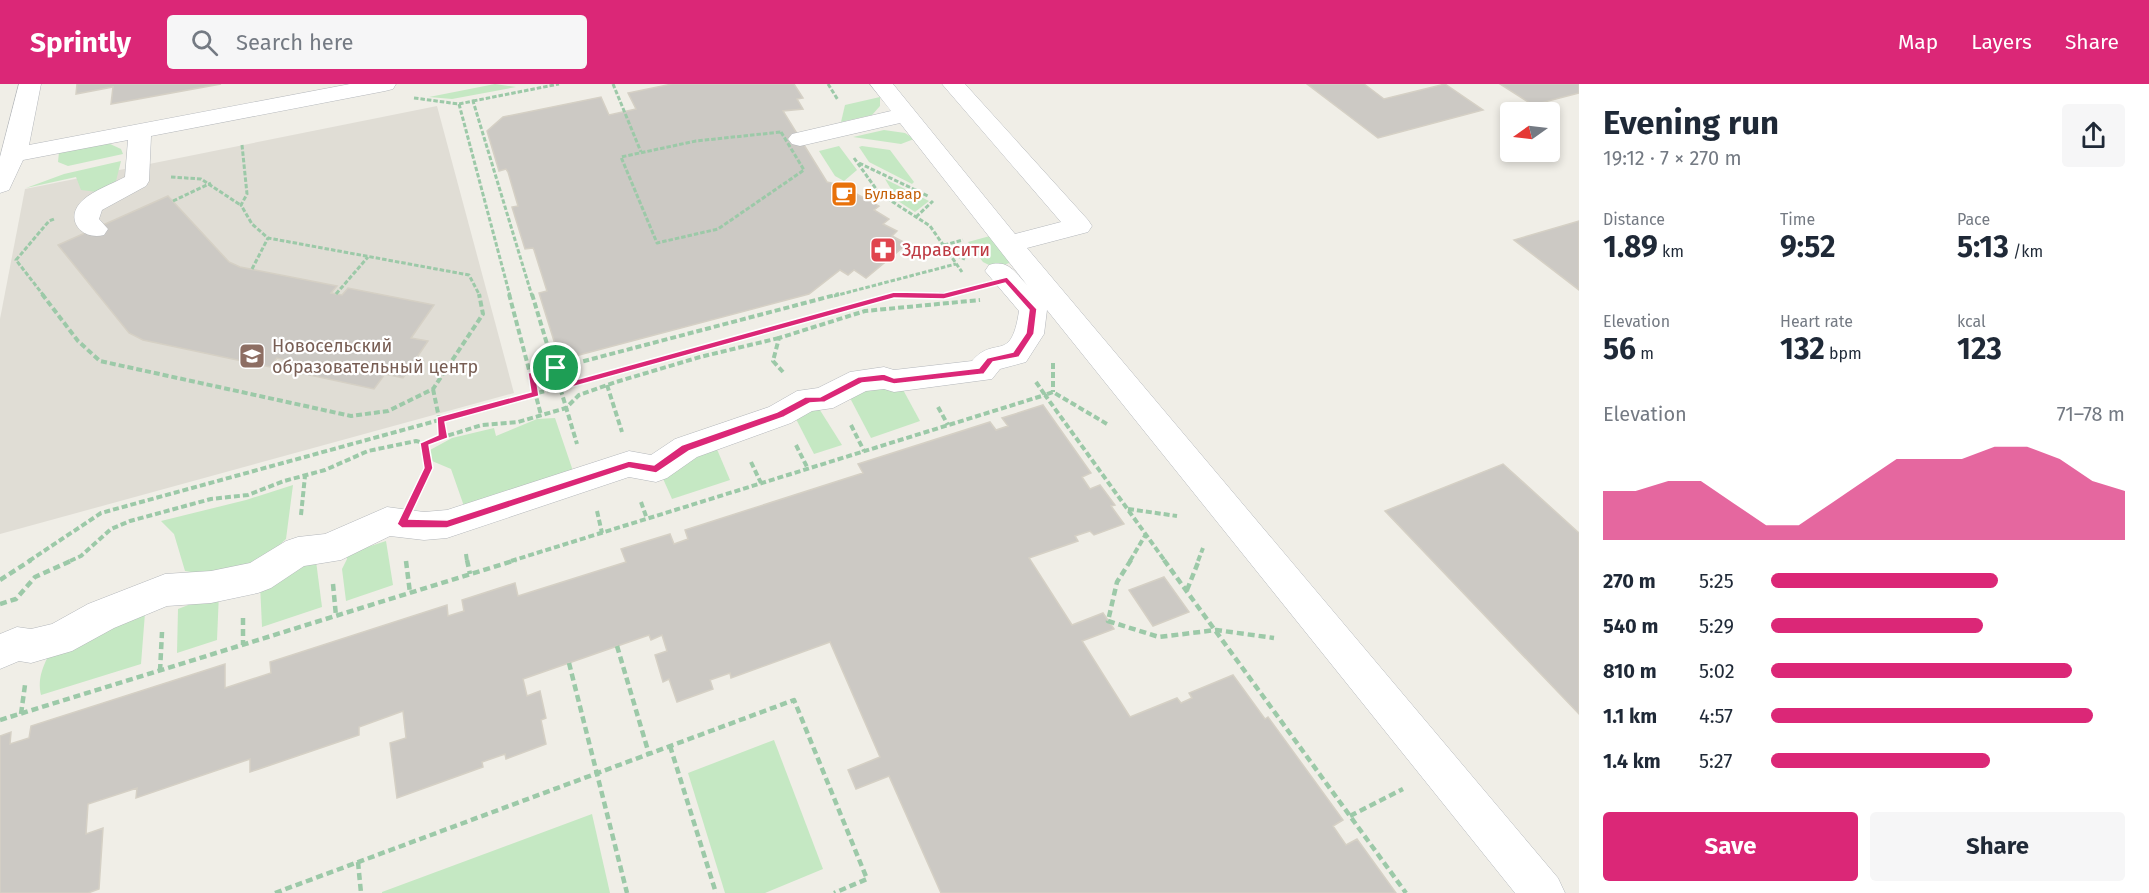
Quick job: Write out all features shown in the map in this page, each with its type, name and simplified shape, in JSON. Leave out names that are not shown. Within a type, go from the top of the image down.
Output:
[{"type":"street","points":[[13,155],[385,84]]},
{"type":"street","points":[[881,84],[1009,244],[1543,893]]},
{"type":"street","points":[[953,84],[1079,226],[1009,244]]},
{"type":"street","points":[[0,185],[13,155],[22,85]]},
{"type":"street","points":[[800,139],[906,115]]},
{"type":"street","points":[[95,229],[86,221],[87,211],[93,204],[137,181],[140,131]]},
{"type":"street","points":[[0,652],[17,644],[31,646],[59,639],[101,616],[165,590],[242,582],[258,577],[298,552],[329,549],[387,521],[402,524],[447,524],[629,464],[656,469],[686,448],[780,415],[808,399],[822,400],[861,380],[884,378],[894,381],[981,371],[990,360],[1016,354],[1030,334],[1033,309],[1003,275]]},
{"type":"path","points":[[535,84],[548,86],[552,84]]},
{"type":"path","points":[[541,415],[459,104],[559,84]]},
{"type":"path","points":[[613,84],[641,152]]},
{"type":"path","points":[[473,101],[556,368],[566,408]]},
{"type":"path","points":[[781,132],[804,170],[718,229],[657,243],[621,157],[641,152],[696,141],[781,132]]},
{"type":"path","points":[[56,218],[49,221],[16,260],[78,341],[100,361],[351,416],[388,411],[433,389],[483,314],[479,293],[469,275],[268,238],[252,224],[241,205],[247,194],[242,145]]},
{"type":"path","points":[[852,154],[879,193],[930,226],[967,279]]},
{"type":"path","points":[[857,162],[930,198],[934,202],[916,217]]},
{"type":"path","points":[[173,201],[211,183]]},
{"type":"path","points":[[252,269],[268,238]]},
{"type":"path","points":[[336,294],[368,256]]},
{"type":"path","points":[[531,375],[956,264]]},
{"type":"path","points":[[0,580],[101,513],[894,295],[944,296],[1003,275]]},
{"type":"path","points":[[0,604],[16,599],[36,577],[81,556],[111,529],[130,521],[211,499],[248,495],[284,480],[325,470],[368,451],[416,441],[424,443],[482,425],[518,422],[566,408],[579,395],[607,385],[700,357],[779,338],[865,311],[981,300]]},
{"type":"path","points":[[779,338],[772,361],[808,399]]},
{"type":"path","points":[[607,385],[621,424],[629,464]]},
{"type":"path","points":[[433,389],[443,438]]},
{"type":"path","points":[[0,720],[1053,392],[1107,424]]},
{"type":"path","points":[[1045,395],[1406,893]]},
{"type":"path","points":[[402,524],[429,468],[424,443]]},
{"type":"path","points":[[1128,509],[1177,516]]},
{"type":"path","points":[[1146,534],[1117,582],[1108,621],[1159,637],[1216,630],[1274,638]]},
{"type":"path","points":[[1187,590],[1203,548]]},
{"type":"path","points":[[617,646],[649,754]]},
{"type":"path","points":[[568,663],[627,893]]},
{"type":"path","points":[[275,893],[794,700],[867,879],[834,893]]},
{"type":"path","points":[[670,746],[716,893]]},
{"type":"path","points":[[358,862],[361,893]]},
{"type":"shaded area","name":"Новосельский образовательный центр","points":[[437,106],[514,393],[0,534],[0,319],[25,189]]},
{"type":"green space","points":[[495,84],[516,87],[452,99],[429,97]]},
{"type":"green space","points":[[880,97],[880,106],[872,115],[841,122],[845,105]]},
{"type":"green space","points":[[884,130],[905,133],[914,139],[901,144],[853,137]]},
{"type":"green space","points":[[108,143],[121,149],[123,154],[68,166],[58,162],[59,152]]},
{"type":"green space","points":[[839,146],[857,170],[844,181],[835,176],[819,151]]},
{"type":"green space","points":[[859,147],[890,150],[914,182],[912,184],[869,162]]},
{"type":"green space","points":[[121,161],[116,181],[97,192],[81,190],[76,177],[26,188],[64,174]]},
{"type":"green space","points":[[885,179],[929,201],[915,212],[898,201]]},
{"type":"green space","points":[[990,236],[1012,262],[995,268],[983,262],[968,242]]},
{"type":"green space","points":[[864,385],[901,386],[920,421],[871,438],[850,398]]},
{"type":"green space","points":[[818,407],[842,445],[814,454],[796,419]]},
{"type":"green space","points":[[555,418],[573,471],[465,509],[451,469],[432,461],[430,450],[452,438],[494,428],[496,436],[537,419]]},
{"type":"green space","points":[[716,447],[730,480],[672,499],[661,474]]},
{"type":"green space","points":[[293,485],[286,539],[262,561],[203,574],[185,571],[174,534],[161,521],[246,500]]},
{"type":"green space","points":[[386,541],[393,585],[346,601],[342,569],[347,559],[346,554]]},
{"type":"green space","points":[[316,561],[322,607],[262,627],[260,584]]},
{"type":"green space","points":[[219,593],[217,640],[177,653],[178,609]]},
{"type":"green space","points":[[145,613],[141,664],[41,695],[41,677],[51,650]]},
{"type":"green space","points":[[774,740],[823,869],[765,893],[725,893],[688,773]]},
{"type":"green space","points":[[592,814],[610,893],[382,893],[382,892]]},
{"type":"building","points":[[77,84],[221,84],[111,104],[113,87],[76,94]]},
{"type":"building","points":[[672,84],[794,84],[803,98],[797,99],[803,109],[783,111],[827,182],[840,185],[879,206],[874,210],[889,219],[883,224],[897,231],[892,236],[907,244],[866,278],[854,270],[848,275],[840,270],[809,294],[560,360],[539,293],[547,291],[534,250],[533,248],[525,249],[512,207],[518,206],[508,172],[506,169],[499,171],[487,131],[503,117],[601,97],[609,115],[636,109],[628,93]]},
{"type":"building","points":[[1307,84],[1364,84],[1384,99],[1445,84],[1483,110],[1378,138]]},
{"type":"building","points":[[1500,84],[1579,84],[1579,93],[1544,102],[1528,102]]},
{"type":"building","points":[[168,196],[229,262],[240,267],[337,286],[331,293],[342,295],[348,288],[434,305],[411,338],[428,341],[403,378],[385,374],[374,389],[282,369],[288,361],[277,358],[270,367],[143,340],[129,333],[58,245]]},
{"type":"building","points":[[1579,221],[1579,290],[1514,240]]},
{"type":"building","points":[[1043,405],[1091,473],[1082,477],[1090,489],[1100,485],[1115,505],[1111,506],[1124,524],[1094,535],[1090,531],[1075,536],[1078,541],[1029,558],[1072,625],[1103,613],[1114,629],[1082,641],[1130,717],[1177,698],[1181,703],[1192,698],[1189,693],[1233,675],[1265,719],[1268,717],[1343,820],[1333,826],[1346,845],[1357,839],[1396,893],[941,893],[889,776],[856,789],[848,770],[880,757],[830,642],[731,678],[730,673],[710,680],[713,689],[677,702],[669,679],[663,682],[655,655],[667,651],[662,635],[651,640],[649,635],[523,679],[527,696],[540,691],[546,718],[541,720],[546,744],[506,759],[505,754],[482,762],[483,767],[397,798],[390,743],[406,738],[403,711],[359,727],[359,735],[250,772],[250,759],[136,798],[137,788],[88,804],[86,834],[103,828],[99,889],[88,893],[0,893],[0,736],[11,732],[10,744],[29,738],[31,726],[225,664],[225,688],[271,673],[270,662],[447,605],[448,616],[464,611],[462,600],[515,583],[518,596],[626,562],[621,549],[670,534],[674,544],[688,539],[685,530],[863,473],[858,464],[990,422],[996,430],[1008,426],[1002,418]]},
{"type":"building","points":[[1503,464],[1579,533],[1579,714],[1385,511]]},
{"type":"building","points":[[1164,577],[1189,612],[1153,626],[1129,590]]},
{"type":"place","name":"Бульвар","points":[[844,194]]},
{"type":"place","name":"Здравсити","points":[[883,250]]},
{"type":"place","name":"Новосельский образовательный центр","points":[[252,356]]},
{"type":"route","points":[[1007,279],[1033,309],[1030,334],[1016,354],[990,360],[981,371],[894,381],[884,378],[861,380],[822,400],[808,399],[780,415],[686,448],[656,469],[629,464],[595,473],[447,524],[424,526],[402,524],[429,468],[424,443],[443,438],[440,420],[536,394],[531,375],[556,368],[561,387],[894,295],[944,296],[1007,279]]}]
